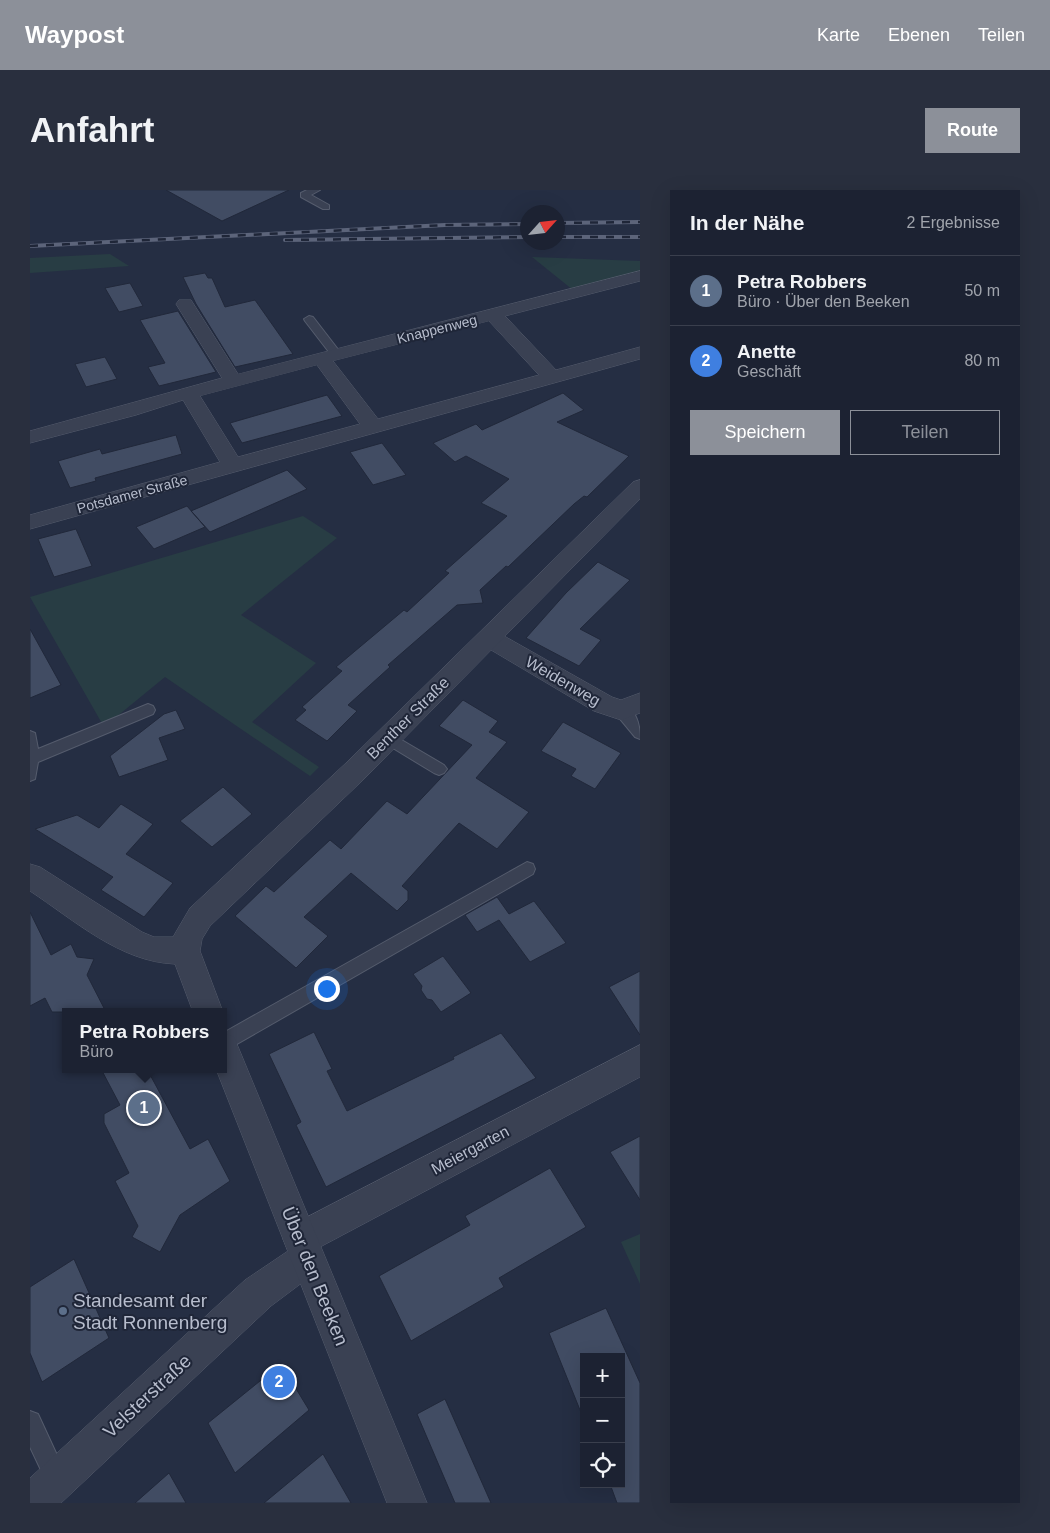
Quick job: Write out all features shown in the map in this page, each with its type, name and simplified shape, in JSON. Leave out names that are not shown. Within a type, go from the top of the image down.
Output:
[{"type":"street","name":"Knappenweg","points":[[30,438],[233,381],[640,276]]},
{"type":"street","points":[[185,304],[233,381]]},
{"type":"street","points":[[493,314],[553,378]]},
{"type":"street","name":"Potsdamer Straße","points":[[30,522],[640,354]]},
{"type":"street","points":[[328,356],[373,427]]},
{"type":"street","points":[[189,393],[233,466]]},
{"type":"street","name":"Benther Straße","points":[[185,951],[188,935],[200,917],[388,738],[640,487]]},
{"type":"street","name":"Weidenweg","points":[[489,638],[603,704],[630,706]]},
{"type":"street","points":[[30,876],[132,942],[154,950],[185,951],[206,1008]]},
{"type":"street","name":"Über den Beeken","points":[[227,1058],[407,1503]]},
{"type":"street","name":"Meiergarten","points":[[304,1249],[640,1060]]},
{"type":"street","name":"Velsterstraße","points":[[32,1503],[304,1249]]},
{"type":"lane","points":[[315,190],[304,195],[326,207]]},
{"type":"lane","points":[[309,318],[328,356]]},
{"type":"lane","points":[[630,706],[640,733]]},
{"type":"lane","points":[[31,758],[148,710]]},
{"type":"lane","points":[[30,737],[30,775]]},
{"type":"lane","points":[[388,738],[439,768]]},
{"type":"lane","points":[[227,1041],[527,869]]},
{"type":"lane","points":[[30,1422],[58,1479]]},
{"type":"shaded area","points":[[110,254],[129,266],[30,273],[30,258]]},
{"type":"shaded area","points":[[532,257],[640,261],[640,273],[573,290]]},
{"type":"shaded area","points":[[303,516],[337,538],[241,615],[316,663],[252,722],[319,767],[310,776],[165,677],[104,727],[30,597]]},
{"type":"shaded area","points":[[640,1234],[640,1284],[621,1242]]},
{"type":"building","points":[[166,190],[289,190],[222,221]]},
{"type":"building","points":[[205,273],[208,278],[212,278],[225,307],[255,300],[293,354],[235,367],[196,304],[183,277]]},
{"type":"building","points":[[130,283],[143,306],[119,312],[105,288]]},
{"type":"building","points":[[178,311],[216,372],[159,386],[148,367],[165,363],[140,320]]},
{"type":"building","points":[[105,357],[117,379],[86,387],[75,364]]},
{"type":"building","points":[[563,393],[584,410],[557,422],[629,456],[587,497],[584,496],[574,504],[508,567],[506,566],[480,590],[483,603],[457,605],[388,665],[390,667],[348,705],[357,711],[327,741],[295,720],[306,710],[302,707],[342,671],[336,667],[404,610],[407,612],[449,573],[445,571],[507,516],[481,503],[509,479],[466,456],[455,462],[433,443],[476,424],[482,430]]},
{"type":"building","points":[[327,395],[342,416],[242,443],[230,423]]},
{"type":"building","points":[[176,435],[182,454],[95,478],[96,481],[70,488],[58,461],[100,449],[102,454]]},
{"type":"building","points":[[382,443],[406,475],[373,485],[350,452]]},
{"type":"building","points":[[287,470],[307,489],[210,532],[191,511]]},
{"type":"building","points":[[187,506],[205,527],[154,549],[136,527]]},
{"type":"building","points":[[76,529],[92,566],[54,577],[38,539]]},
{"type":"building","points":[[598,562],[630,580],[580,629],[601,640],[579,666],[526,638],[566,593]]},
{"type":"building","points":[[30,629],[61,685],[30,698]]},
{"type":"building","points":[[463,700],[498,721],[489,732],[507,742],[476,778],[529,812],[497,849],[459,823],[402,886],[408,891],[408,900],[397,911],[351,873],[304,917],[328,936],[296,968],[235,916],[266,886],[274,892],[330,840],[341,849],[387,801],[407,814],[472,745],[439,726]]},
{"type":"building","points":[[176,710],[185,729],[159,738],[168,760],[119,777],[110,756],[164,714]]},
{"type":"building","points":[[563,722],[621,753],[595,789],[571,776],[576,769],[541,751]]},
{"type":"building","points":[[223,787],[252,814],[212,847],[180,821]]},
{"type":"building","points":[[121,804],[153,824],[126,854],[173,883],[144,917],[101,890],[113,877],[35,829],[77,815],[99,828]]},
{"type":"building","points":[[497,897],[509,914],[534,901],[566,943],[530,962],[499,920],[477,932],[465,915]]},
{"type":"building","points":[[30,912],[51,955],[71,944],[77,957],[94,959],[87,975],[104,1008],[62,1008],[62,1012],[52,1012],[45,998],[30,1006]]},
{"type":"building","points":[[443,956],[471,993],[441,1012],[432,1000],[427,999],[421,990],[422,986],[413,974]]},
{"type":"building","points":[[640,971],[640,1035],[609,987]]},
{"type":"building","points":[[314,1032],[332,1069],[327,1071],[347,1111],[454,1059],[453,1057],[501,1033],[536,1078],[326,1187],[296,1125],[301,1122],[269,1054]]},
{"type":"building","points":[[103,1073],[149,1073],[190,1149],[208,1139],[230,1181],[180,1215],[160,1252],[132,1237],[138,1226],[115,1181],[129,1173],[104,1123],[104,1114],[120,1105]]},
{"type":"building","points":[[640,1136],[640,1200],[610,1152]]},
{"type":"building","points":[[550,1168],[586,1227],[499,1278],[504,1287],[411,1341],[379,1276],[470,1225],[465,1216]]},
{"type":"building","points":[[74,1259],[109,1338],[42,1382],[30,1353],[30,1287]]},
{"type":"building","points":[[606,1308],[640,1383],[640,1503],[617,1503],[611,1488],[625,1488],[625,1353],[580,1353],[580,1410],[549,1333]]},
{"type":"building","points":[[281,1364],[309,1410],[235,1473],[208,1423]]},
{"type":"building","points":[[445,1399],[491,1503],[455,1503],[417,1414]]},
{"type":"building","points":[[323,1454],[351,1503],[264,1503]]},
{"type":"building","points":[[169,1473],[186,1503],[135,1503]]},
{"type":"railway","points":[[565,223],[640,222]]},
{"type":"railway","points":[[30,246],[445,225],[520,224]]},
{"type":"railway","points":[[285,240],[520,237]]},
{"type":"railway","points":[[565,237],[640,237]]},
{"type":"place","name":"Petra Robbers","points":[[144,1108]]},
{"type":"place","name":"Standesamt der Stadt Ronnenberg","points":[[63,1311]]},
{"type":"place","name":"Anette","points":[[279,1382]]}]
